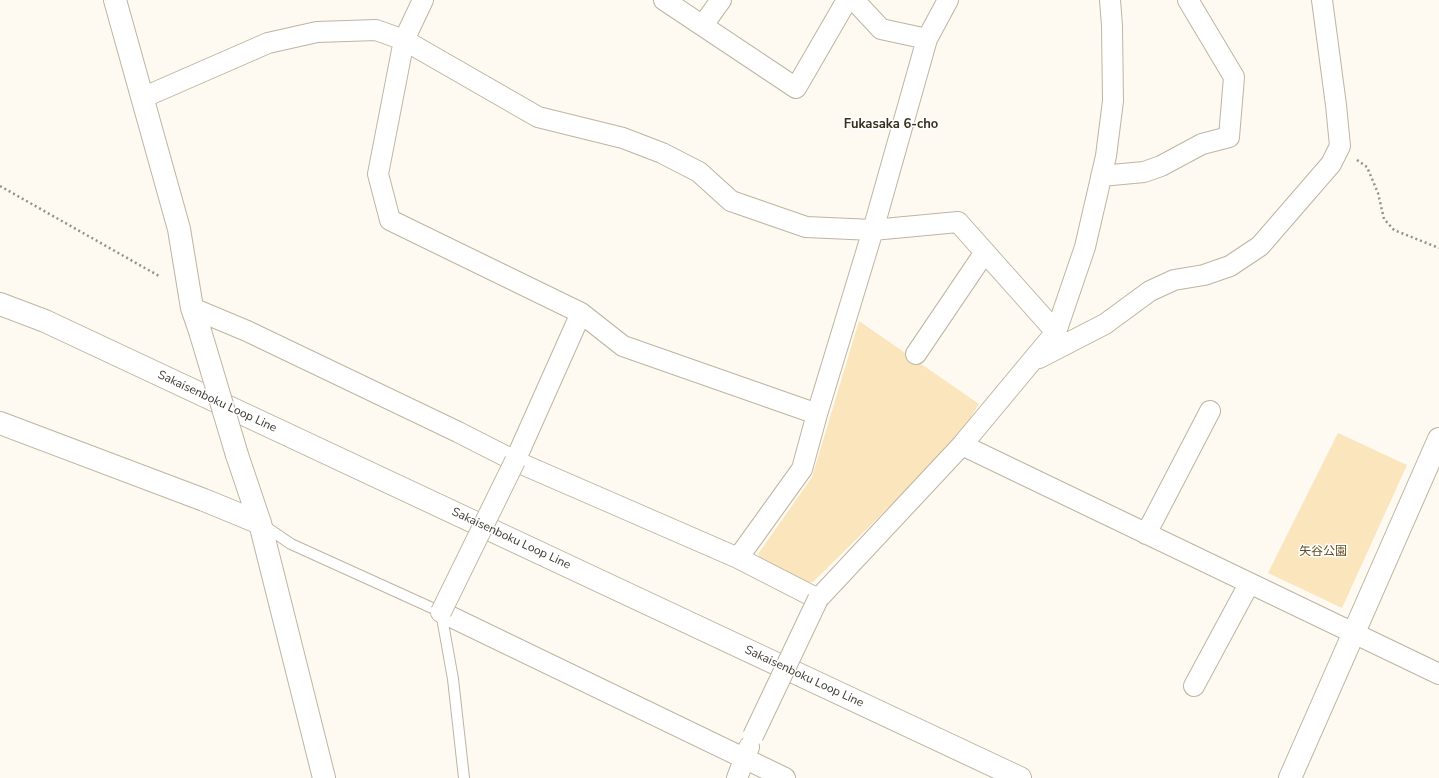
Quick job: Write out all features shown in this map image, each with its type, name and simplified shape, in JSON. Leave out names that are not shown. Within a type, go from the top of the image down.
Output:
[{"type":"street","points":[[115,0],[179,229],[192,308],[237,455],[260,523],[324,778]]},
{"type":"street","points":[[423,0],[404,40],[378,174],[390,220],[581,313],[623,346],[817,414]]},
{"type":"street","points":[[664,0],[796,88],[847,0]]},
{"type":"street","points":[[703,25],[721,0]]},
{"type":"street","points":[[854,0],[881,28],[927,39]]},
{"type":"street","points":[[738,558],[802,469],[817,414],[873,230],[927,39],[948,0]]},
{"type":"street","points":[[737,778],[754,736],[818,599],[962,445],[1056,332],[1084,247],[1106,156],[1113,101],[1112,26],[1110,0]]},
{"type":"street","points":[[1101,176],[1144,172],[1161,166],[1202,144],[1229,138],[1234,77],[1188,0]]},
{"type":"street","points":[[1032,362],[1105,324],[1150,291],[1174,280],[1204,275],[1230,266],[1260,246],[1332,164],[1340,146],[1322,0]]},
{"type":"street","points":[[142,98],[268,44],[317,32],[376,30],[404,40],[538,117],[623,138],[662,153],[699,172],[731,202],[806,227],[873,230],[958,222],[1056,332]]},
{"type":"street","points":[[916,354],[985,252]]},
{"type":"street","name":"Sakaisenboku Loop Line","points":[[0,304],[45,321],[1020,778]]},
{"type":"street","points":[[192,308],[247,331],[458,432],[515,461],[738,558],[818,599]]},
{"type":"street","points":[[581,313],[515,461],[441,612],[785,778]]},
{"type":"street","points":[[1146,534],[1210,411]]},
{"type":"street","points":[[0,423],[204,500],[260,523]]},
{"type":"street","points":[[1290,778],[1439,439]]},
{"type":"street","points":[[962,445],[1439,674]]},
{"type":"street","points":[[1194,686],[1249,584]]},
{"type":"lane","points":[[260,523],[291,544],[441,612],[453,679],[464,778]]},
{"type":"path","points":[[1340,146],[1367,167],[1378,193],[1384,219],[1394,230],[1439,248]]},
{"type":"path","points":[[0,186],[159,276]]},
{"type":"green space","points":[[859,321],[979,404],[956,441],[813,582],[803,583],[762,563],[758,554],[812,477]]},
{"type":"green space","name":"矢谷公園","points":[[1338,433],[1407,465],[1342,608],[1268,573]]},
{"type":"district","name":"Fukasaka 6-cho","points":[[891,125]]}]
